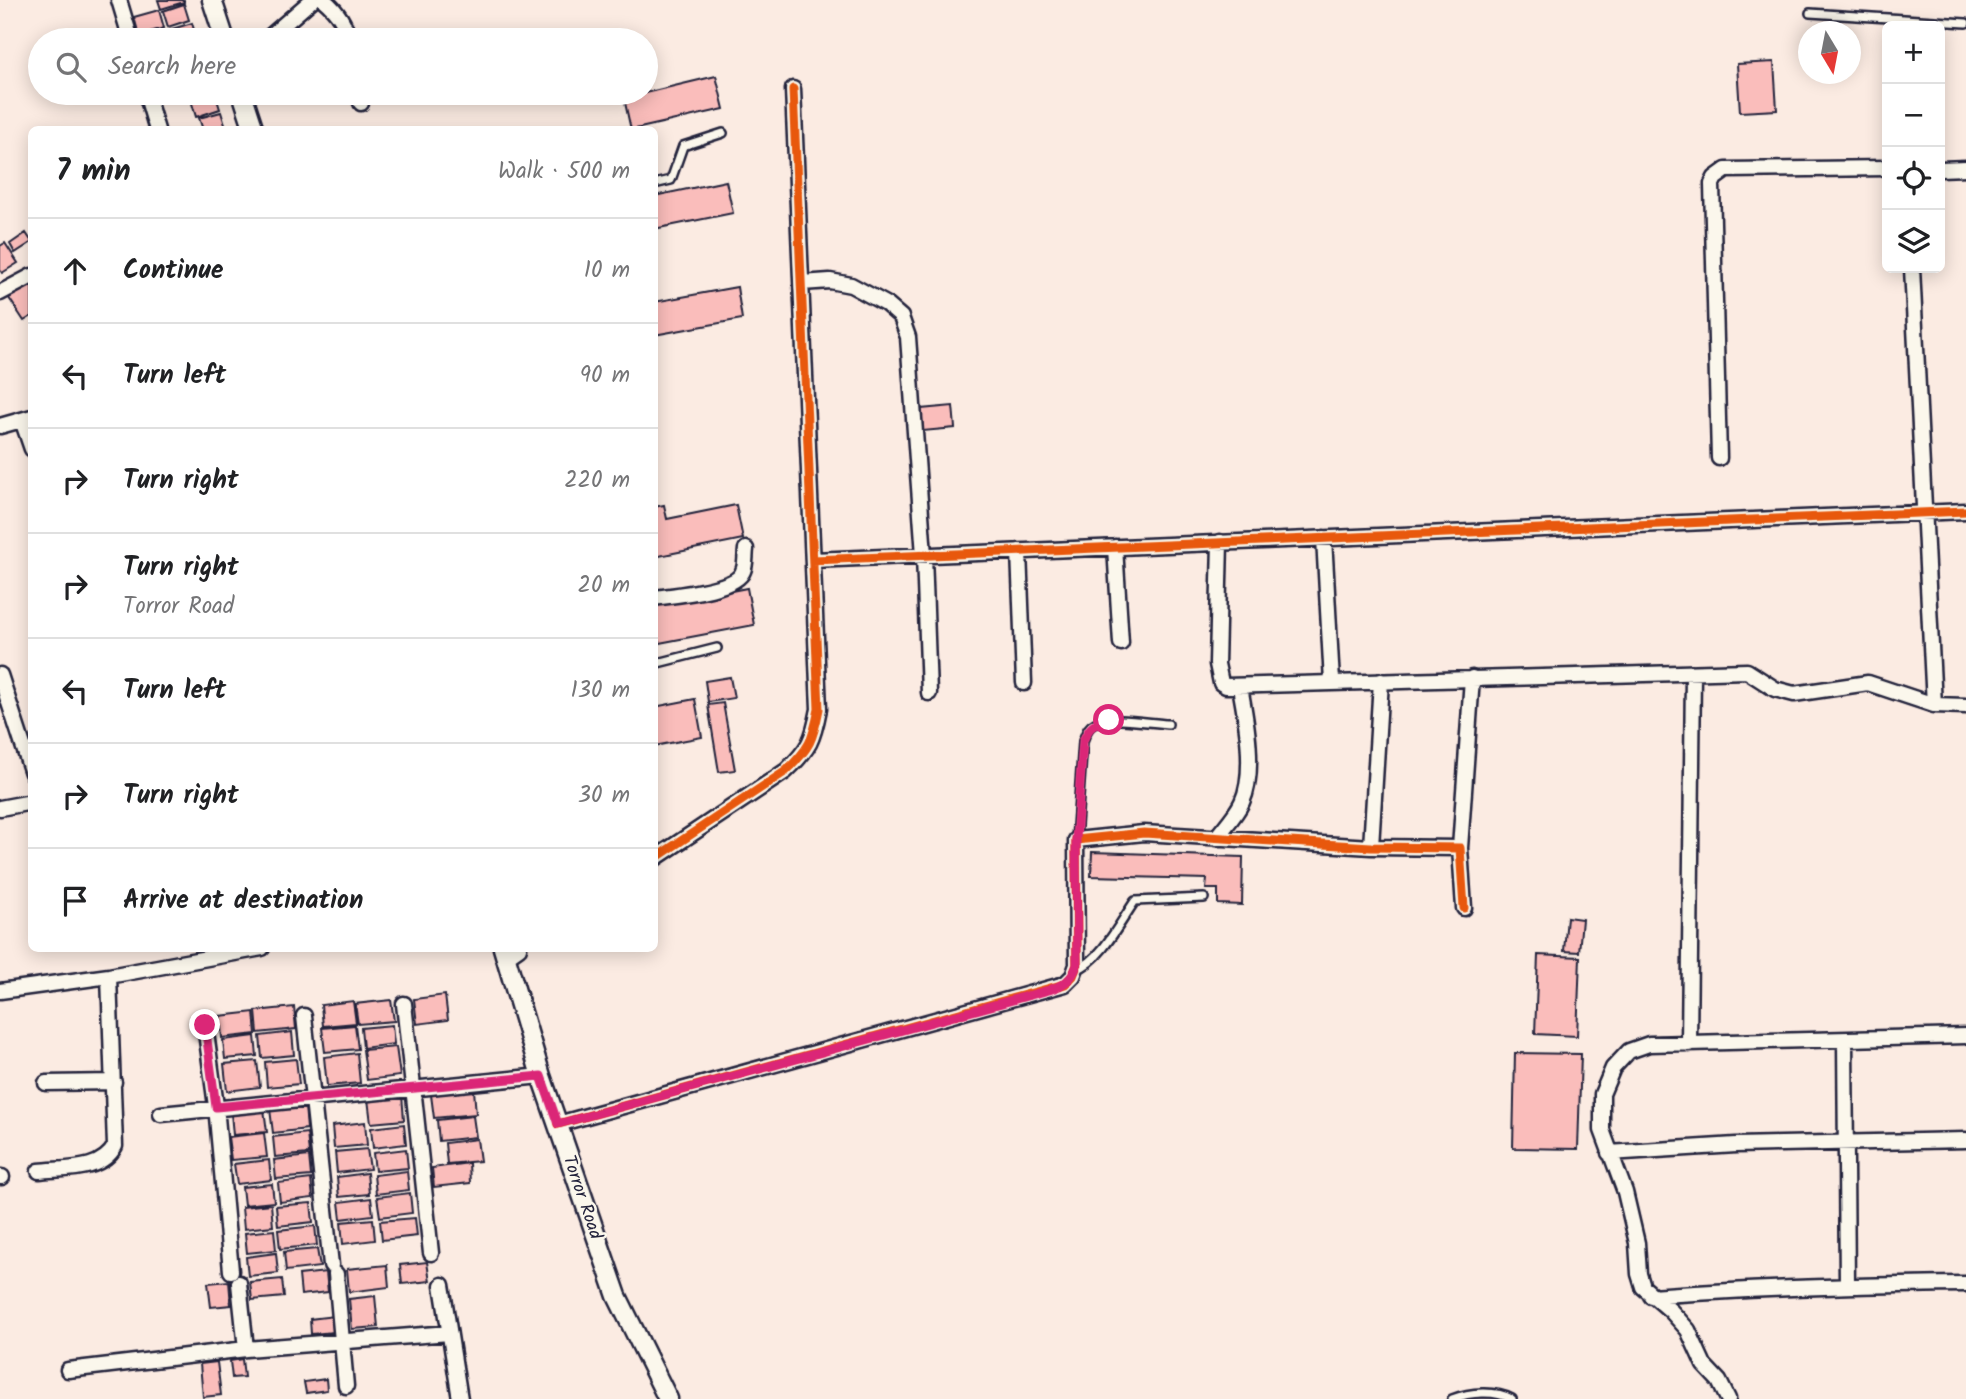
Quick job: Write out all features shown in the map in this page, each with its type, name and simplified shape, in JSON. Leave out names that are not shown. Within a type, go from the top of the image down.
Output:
[{"type":"street","points":[[119,0],[127,28]]},
{"type":"street","points":[[212,0],[221,28]]},
{"type":"street","points":[[280,28],[312,0]]},
{"type":"street","points":[[324,0],[340,15],[346,28]]},
{"type":"street","points":[[658,856],[786,771],[804,754],[814,736],[819,709],[793,89]]},
{"type":"street","points":[[150,105],[156,126]]},
{"type":"street","points":[[246,105],[253,126]]},
{"type":"street","points":[[1718,458],[1712,226],[1714,178],[1726,170],[1882,168]]},
{"type":"street","points":[[1945,169],[1966,169]]},
{"type":"street","points":[[1912,273],[1934,705]]},
{"type":"street","points":[[0,293],[28,278]]},
{"type":"street","points":[[802,283],[830,281],[851,285],[886,304],[901,317],[908,337],[924,555],[929,693]]},
{"type":"street","points":[[0,426],[27,419]]},
{"type":"street","points":[[813,559],[1966,510]]},
{"type":"street","points":[[1324,538],[1332,682]]},
{"type":"street","points":[[1220,542],[1218,676],[1226,687],[1747,671],[1775,689],[1794,694],[1868,683],[1934,705],[1966,706]]},
{"type":"street","points":[[1115,547],[1121,642]]},
{"type":"street","points":[[658,597],[723,586],[736,581],[743,573],[746,549]]},
{"type":"street","points":[[1018,551],[1024,683]]},
{"type":"street","points":[[1689,1044],[1693,673]]},
{"type":"street","points":[[0,675],[28,761]]},
{"type":"street","points":[[1464,908],[1460,848],[1472,678]]},
{"type":"street","points":[[1371,846],[1381,681]]},
{"type":"street","points":[[1216,838],[1244,799],[1248,776],[1247,725],[1240,687]]},
{"type":"street","points":[[0,808],[28,803]]},
{"type":"street","points":[[558,1124],[1065,984],[1076,970],[1078,950],[1076,840],[1144,833],[1371,846],[1460,848]]},
{"type":"street","points":[[0,991],[109,976],[240,952]]},
{"type":"street","name":"Torror Road","points":[[510,952],[541,1076],[617,1296],[668,1399]]},
{"type":"street","points":[[39,1171],[95,1165],[109,1158],[116,1146],[109,976]]},
{"type":"street","points":[[404,1003],[431,1253]]},
{"type":"street","points":[[304,1016],[346,1386]]},
{"type":"street","points":[[205,1025],[246,1349]]},
{"type":"street","points":[[1728,1399],[1719,1381],[1704,1365],[1688,1330],[1643,1287],[1637,1243],[1625,1192],[1602,1130],[1602,1094],[1613,1068],[1629,1051],[1649,1044],[1966,1036]]},
{"type":"street","points":[[1845,1040],[1847,1286]]},
{"type":"street","points":[[161,1114],[541,1076]]},
{"type":"street","points":[[46,1083],[114,1082]]},
{"type":"street","points":[[1609,1153],[1736,1145],[1966,1140]]},
{"type":"street","points":[[1651,1296],[1731,1290],[1966,1284]]},
{"type":"street","points":[[442,1285],[460,1399]]},
{"type":"street","points":[[68,1370],[246,1349],[449,1333]]},
{"type":"lane","points":[[1810,13],[1966,23]]},
{"type":"lane","points":[[658,183],[671,180],[683,146],[723,133]]},
{"type":"lane","points":[[658,663],[717,649]]},
{"type":"lane","points":[[1076,840],[1083,741],[1088,728],[1095,723],[1109,720],[1168,724]]},
{"type":"lane","points":[[1076,970],[1087,966],[1104,947],[1135,901],[1204,898]]},
{"type":"lane","points":[[1452,1399],[1462,1395],[1501,1393],[1512,1399]]},
{"type":"building","points":[[158,0],[184,0],[184,2],[161,9]]},
{"type":"building","points":[[184,4],[189,20],[168,27],[163,11]]},
{"type":"building","points":[[159,10],[164,28],[137,28],[134,17]]},
{"type":"building","points":[[192,23],[193,28],[176,28]]},
{"type":"building","points":[[1774,62],[1777,110],[1740,112],[1737,64]]},
{"type":"building","points":[[716,76],[724,109],[649,126],[630,126],[626,105],[658,105],[658,90]]},
{"type":"building","points":[[192,105],[219,105],[220,109],[196,117]]},
{"type":"building","points":[[221,112],[225,126],[202,126],[199,118]]},
{"type":"building","points":[[726,181],[733,213],[658,228],[658,195]]},
{"type":"building","points":[[26,233],[28,236],[28,245],[15,253],[10,244]]},
{"type":"building","points":[[5,243],[18,263],[2,273],[0,246]]},
{"type":"building","points":[[28,286],[28,318],[24,321],[9,298]]},
{"type":"building","points":[[737,287],[742,319],[658,334],[658,301]]},
{"type":"building","points":[[953,406],[955,428],[923,431],[921,409]]},
{"type":"building","points":[[664,505],[667,519],[736,505],[743,539],[658,556],[658,506]]},
{"type":"building","points":[[747,588],[754,625],[658,643],[658,605]]},
{"type":"building","points":[[730,677],[734,698],[708,702],[705,681]]},
{"type":"building","points":[[695,699],[702,737],[658,745],[658,706]]},
{"type":"building","points":[[723,703],[735,770],[719,772],[708,705]]},
{"type":"building","points":[[1092,852],[1243,857],[1242,905],[1218,904],[1218,889],[1206,889],[1207,879],[1091,876]]},
{"type":"building","points":[[1567,917],[1582,919],[1579,952],[1564,951]]},
{"type":"building","points":[[1538,955],[1580,957],[1577,1036],[1535,1034]]},
{"type":"building","points":[[445,995],[448,1020],[417,1024],[414,999]]},
{"type":"building","points":[[391,1000],[394,1021],[358,1024],[355,1004]]},
{"type":"building","points":[[353,1001],[356,1023],[323,1026],[321,1005]]},
{"type":"building","points":[[294,1007],[296,1029],[258,1033],[256,1011]]},
{"type":"building","points":[[254,1012],[256,1034],[222,1038],[220,1016]]},
{"type":"building","points":[[355,1025],[358,1049],[325,1052],[322,1028]]},
{"type":"building","points":[[392,1025],[394,1044],[363,1048],[361,1028]]},
{"type":"building","points":[[292,1032],[294,1055],[262,1058],[260,1036]]},
{"type":"building","points":[[255,1036],[257,1056],[225,1059],[223,1040]]},
{"type":"building","points":[[396,1047],[400,1076],[367,1080],[363,1050]]},
{"type":"building","points":[[357,1053],[360,1083],[327,1086],[324,1057]]},
{"type":"building","points":[[1515,1053],[1581,1054],[1578,1149],[1513,1148]]},
{"type":"building","points":[[296,1059],[299,1084],[267,1087],[265,1062]]},
{"type":"building","points":[[257,1061],[260,1087],[227,1091],[224,1064]]},
{"type":"building","points":[[474,1090],[476,1114],[434,1118],[431,1095]]},
{"type":"building","points":[[402,1095],[404,1120],[371,1123],[368,1099]]},
{"type":"building","points":[[305,1106],[307,1129],[273,1133],[270,1109]]},
{"type":"building","points":[[264,1109],[267,1132],[233,1135],[231,1113]]},
{"type":"building","points":[[473,1116],[476,1137],[439,1141],[437,1120]]},
{"type":"building","points":[[365,1122],[367,1145],[334,1148],[332,1126]]},
{"type":"building","points":[[404,1124],[406,1144],[373,1148],[371,1128]]},
{"type":"building","points":[[264,1133],[267,1157],[231,1160],[228,1137]]},
{"type":"building","points":[[307,1133],[309,1154],[275,1157],[273,1137]]},
{"type":"building","points":[[477,1139],[480,1161],[447,1164],[445,1143]]},
{"type":"building","points":[[367,1149],[370,1169],[337,1173],[335,1152]]},
{"type":"building","points":[[406,1149],[408,1168],[375,1171],[373,1153]]},
{"type":"building","points":[[309,1156],[311,1176],[276,1179],[274,1160]]},
{"type":"building","points":[[269,1160],[271,1180],[237,1184],[234,1164]]},
{"type":"building","points":[[469,1163],[470,1183],[434,1187],[432,1168]]},
{"type":"building","points":[[407,1171],[409,1190],[376,1194],[374,1175]]},
{"type":"building","points":[[367,1173],[369,1194],[339,1197],[337,1177]]},
{"type":"building","points":[[311,1179],[313,1198],[280,1202],[278,1183]]},
{"type":"building","points":[[272,1184],[274,1202],[244,1205],[242,1187]]},
{"type":"building","points":[[410,1193],[412,1213],[380,1217],[377,1197]]},
{"type":"building","points":[[371,1198],[373,1215],[341,1219],[339,1202]]},
{"type":"building","points":[[311,1203],[313,1222],[278,1226],[276,1206]]},
{"type":"building","points":[[271,1204],[273,1226],[244,1229],[242,1207]]},
{"type":"building","points":[[415,1218],[417,1236],[382,1240],[380,1221]]},
{"type":"building","points":[[373,1219],[375,1240],[343,1244],[341,1222]]},
{"type":"building","points":[[315,1226],[317,1245],[280,1249],[278,1230]]},
{"type":"building","points":[[274,1230],[276,1250],[247,1253],[245,1233]]},
{"type":"building","points":[[317,1249],[320,1267],[286,1271],[284,1252]]},
{"type":"building","points":[[276,1253],[278,1273],[248,1276],[246,1257]]},
{"type":"building","points":[[427,1262],[430,1281],[402,1284],[400,1265]]},
{"type":"building","points":[[387,1265],[389,1287],[349,1292],[347,1269]]},
{"type":"building","points":[[326,1272],[328,1292],[301,1295],[299,1275]]},
{"type":"building","points":[[282,1279],[284,1297],[252,1300],[250,1282]]},
{"type":"building","points":[[229,1281],[231,1305],[211,1307],[208,1283]]},
{"type":"building","points":[[375,1296],[378,1327],[352,1329],[349,1299]]},
{"type":"building","points":[[334,1316],[335,1332],[311,1334],[310,1319]]},
{"type":"building","points":[[242,1359],[244,1377],[232,1378],[230,1361]]},
{"type":"building","points":[[217,1362],[221,1395],[203,1397],[200,1364]]},
{"type":"building","points":[[326,1379],[327,1390],[306,1393],[304,1382]]},
{"type":"cycle path","points":[[658,856],[786,771],[809,743],[819,709],[793,89]]},
{"type":"cycle path","points":[[813,560],[1966,511]]},
{"type":"cycle path","points":[[558,1124],[1065,984],[1073,976],[1077,965],[1076,840],[1144,833],[1371,847],[1460,848],[1464,908]]},
{"type":"route","points":[[205,1025],[216,1107],[541,1076],[558,1124],[1049,990],[1065,984],[1073,976],[1077,965],[1076,840],[1083,741],[1088,728],[1095,723],[1109,720]]}]
